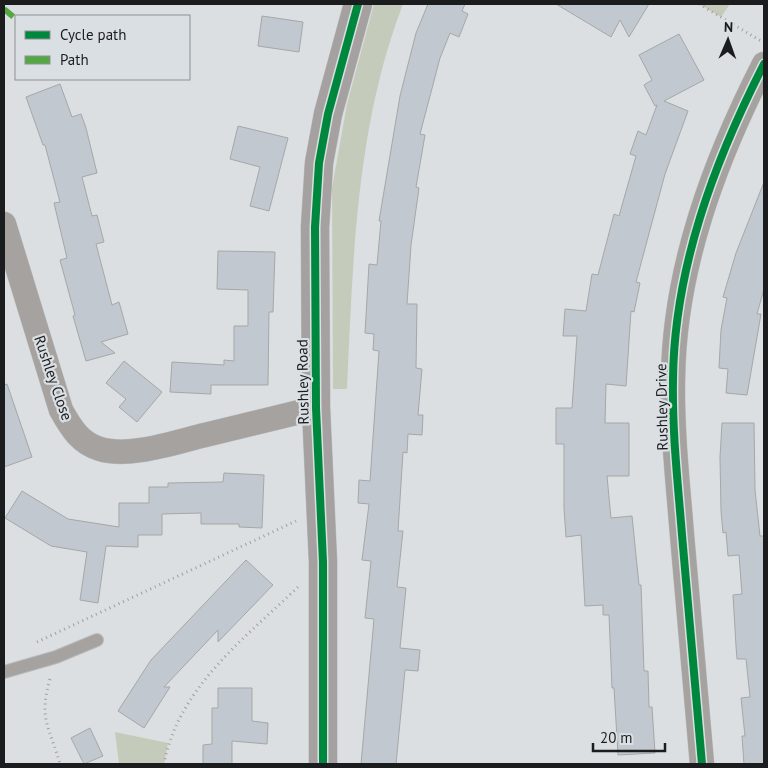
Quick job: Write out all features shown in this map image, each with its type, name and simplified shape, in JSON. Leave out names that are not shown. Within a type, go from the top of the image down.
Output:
[{"type":"street","name":"Rushley Road","points":[[323,764],[323,562],[316,408],[315,227],[319,163],[328,114],[358,4]]},
{"type":"street","name":"Rushley Drive","points":[[702,764],[676,463],[673,380],[676,341],[685,280],[700,218],[735,120],[764,64]]},
{"type":"street","name":"Rushley Close","points":[[4,224],[61,410],[71,429],[83,441],[98,449],[114,452],[154,447],[316,408]]},
{"type":"lane","points":[[4,672],[56,657],[97,640]]},
{"type":"path","points":[[699,4],[764,43]]},
{"type":"path","points":[[30,646],[322,509]]},
{"type":"path","points":[[164,764],[168,742],[186,704],[220,662],[323,562]]},
{"type":"path","points":[[56,657],[46,692],[44,720],[60,764]]},
{"type":"green space","points":[[374,4],[403,4],[387,50],[375,97],[366,145],[355,242],[347,389],[333,389],[332,188],[347,104]]},
{"type":"green space","points":[[699,4],[730,4],[721,17]]},
{"type":"green space","points":[[115,732],[168,743],[164,764],[119,764]]},
{"type":"building","points":[[428,4],[465,4],[462,11],[468,14],[459,37],[450,33],[440,58],[420,134],[425,135],[416,187],[419,188],[411,245],[407,304],[417,304],[416,368],[422,369],[418,415],[423,415],[422,435],[408,434],[407,453],[403,452],[398,531],[403,531],[397,587],[406,588],[400,648],[420,650],[418,671],[405,670],[396,764],[361,764],[374,619],[365,618],[371,561],[362,560],[369,504],[358,503],[359,480],[370,481],[379,351],[373,350],[374,334],[365,333],[369,264],[377,265],[381,221],[379,221],[400,96],[416,33]]},
{"type":"building","points":[[556,4],[649,4],[629,37],[620,20],[611,37]]},
{"type":"building","points":[[262,16],[303,22],[299,52],[258,46]]},
{"type":"building","points":[[679,34],[704,80],[664,101],[688,111],[665,174],[636,282],[640,283],[634,312],[631,311],[626,386],[606,384],[605,423],[629,423],[629,476],[607,476],[611,518],[632,516],[639,585],[641,585],[644,671],[648,671],[649,707],[652,707],[655,753],[618,755],[614,688],[612,688],[609,615],[603,615],[603,605],[585,606],[581,535],[566,537],[564,444],[556,444],[556,408],[572,408],[577,336],[563,336],[565,309],[586,311],[592,274],[598,275],[614,214],[619,216],[636,156],[630,154],[638,131],[646,135],[657,105],[655,106],[644,85],[652,80],[639,55]]},
{"type":"building","points":[[60,84],[72,117],[81,114],[86,128],[97,173],[82,177],[92,216],[97,215],[104,242],[96,244],[112,305],[119,302],[128,334],[101,342],[115,353],[86,361],[60,260],[67,258],[54,203],[60,202],[45,145],[43,145],[26,97]]},
{"type":"building","points":[[238,126],[288,138],[269,211],[250,206],[260,167],[230,159]]},
{"type":"building","points":[[764,182],[764,289],[757,314],[761,314],[747,395],[726,393],[728,369],[719,368],[721,330],[727,298],[723,297],[736,253]]},
{"type":"building","points":[[218,251],[275,252],[273,312],[269,312],[268,385],[211,385],[211,394],[170,392],[172,362],[224,365],[224,360],[234,361],[234,326],[248,326],[248,290],[217,289]]},
{"type":"building","points":[[124,361],[162,392],[137,422],[119,407],[126,399],[106,383]]},
{"type":"building","points":[[7,384],[32,457],[4,467],[4,385]]},
{"type":"building","points":[[722,423],[754,423],[755,490],[760,536],[764,536],[764,764],[744,764],[742,736],[745,736],[741,698],[750,697],[746,659],[737,659],[733,595],[742,594],[739,555],[728,556],[726,532],[723,533],[720,457]]},
{"type":"building","points":[[224,473],[264,475],[262,528],[239,527],[239,524],[201,524],[201,513],[162,514],[162,535],[138,535],[138,547],[106,546],[98,603],[80,600],[87,552],[51,546],[5,518],[22,491],[68,519],[119,527],[119,503],[149,503],[149,487],[168,487],[168,483],[223,482]]},
{"type":"building","points":[[246,560],[273,585],[218,642],[218,630],[164,687],[170,687],[144,728],[118,711],[151,660]]},
{"type":"building","points":[[218,688],[252,688],[252,721],[268,723],[267,744],[232,741],[232,764],[203,764],[203,745],[212,744],[212,708],[218,708]]},
{"type":"building","points":[[90,728],[103,756],[84,764],[71,738]]},
{"type":"marked path","points":[[4,9],[15,18]]},
{"type":"cycle path","points":[[323,764],[323,562],[316,408],[315,227],[319,163],[328,114],[358,4]]},
{"type":"cycle path","points":[[702,764],[674,438],[673,380],[675,339],[689,257],[700,217],[729,139],[764,64]]}]
